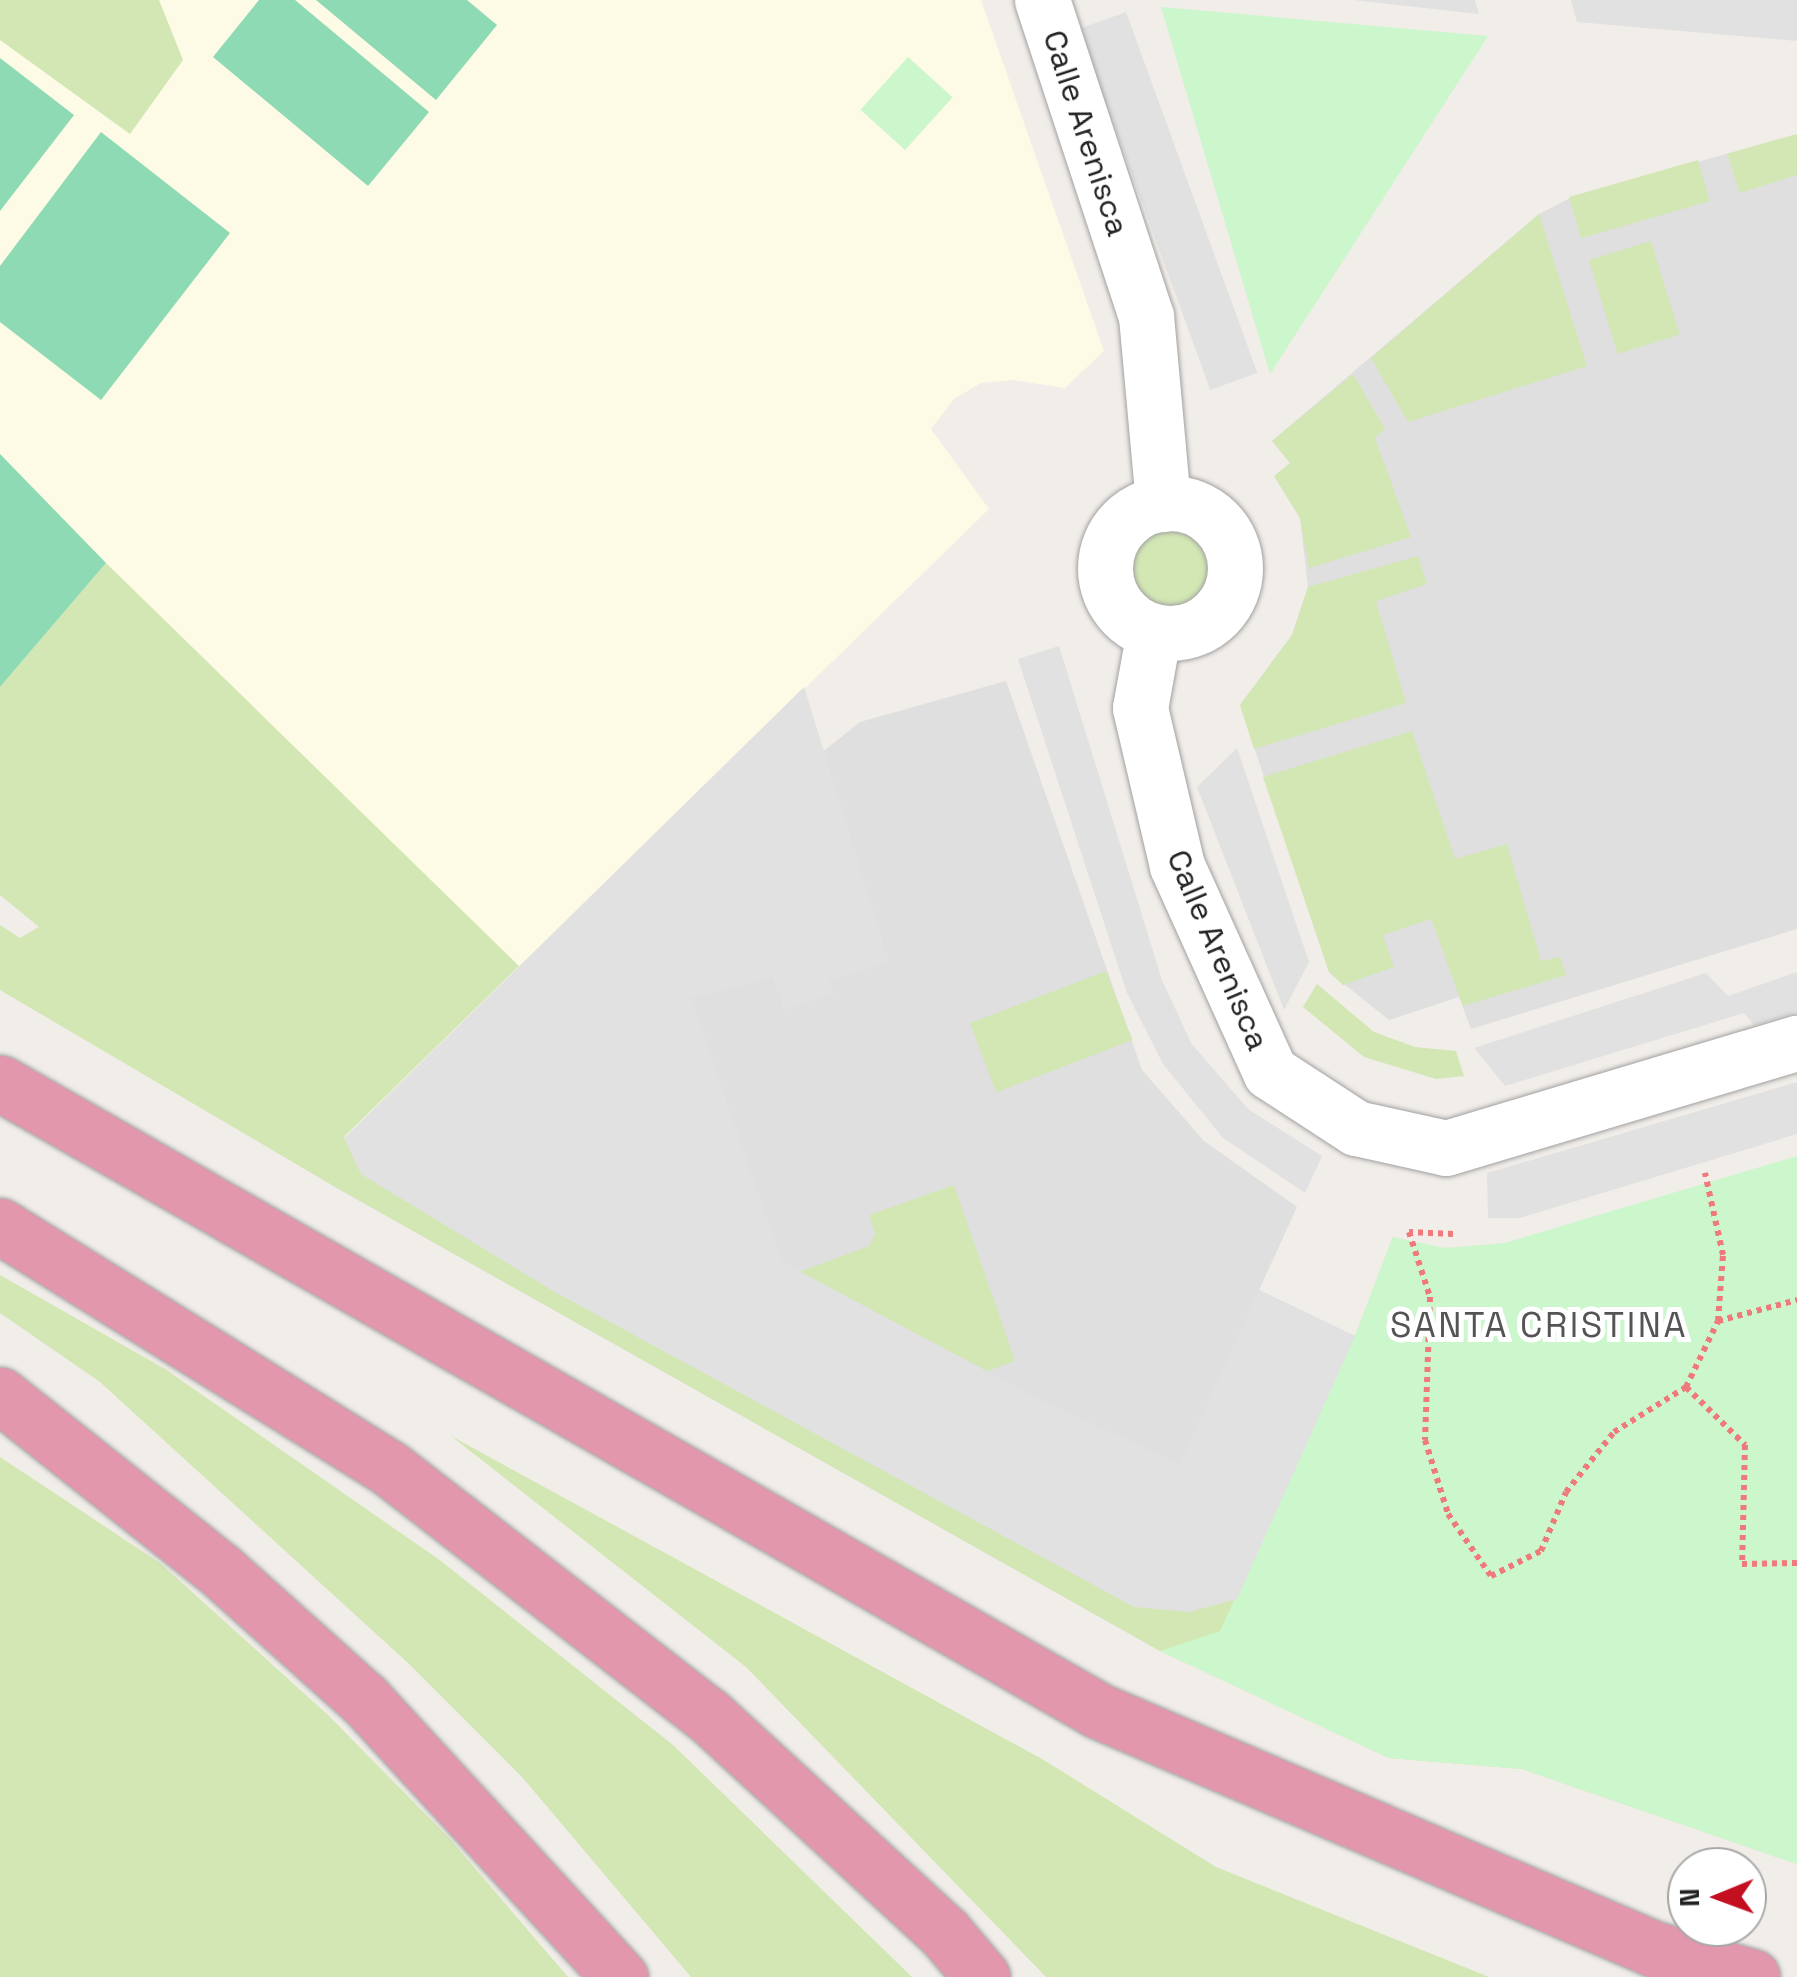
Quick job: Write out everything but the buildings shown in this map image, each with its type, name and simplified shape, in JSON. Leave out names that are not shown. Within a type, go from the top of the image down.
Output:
[{"type":"highway","points":[[0,1083],[1099,1711],[1654,1949],[1752,1977]]},
{"type":"highway","points":[[0,1226],[390,1468],[708,1715],[944,1932],[982,1977]]},
{"type":"highway","points":[[0,1396],[220,1570],[365,1700],[620,1977]]},
{"type":"street","name":"Calle Arenisca","points":[[1042,0],[1146,316],[1163,504]]},
{"type":"street","points":[[1163,504],[1203,512],[1221,526],[1236,570],[1218,612],[1196,628],[1154,631],[1121,613],[1105,562],[1112,537],[1129,517],[1163,504]]},
{"type":"street","name":"Calle Arenisca","points":[[1154,631],[1140,708],[1177,866],[1270,1072],[1342,1118],[1446,1148],[1797,1043]]},
{"type":"path","points":[[1453,1234],[1409,1232],[1430,1297],[1425,1440],[1448,1514],[1492,1576],[1540,1551],[1566,1492],[1614,1432],[1686,1387],[1718,1321],[1724,1255],[1705,1172]]},
{"type":"path","points":[[1718,1321],[1797,1300]]},
{"type":"path","points":[[1686,1387],[1745,1445],[1742,1564],[1797,1562]]},
{"type":"shaded area","points":[[0,0],[981,0],[1104,351],[1065,388],[1013,380],[981,383],[954,399],[931,429],[989,509],[344,1138],[0,895]]},
{"type":"shaded area","points":[[1354,0],[1475,0],[1479,14]]},
{"type":"shaded area","points":[[1571,0],[1797,0],[1797,41],[1577,22]]},
{"type":"shaded area","points":[[1126,12],[1257,373],[1210,390],[1079,29]]},
{"type":"shaded area","points":[[1797,134],[1797,929],[1471,1029],[1459,997],[1389,1020],[1329,972],[1240,705],[1292,635],[1308,587],[1300,518],[1274,476],[1290,463],[1272,441],[1539,214],[1570,198]]},
{"type":"shaded area","points":[[1059,646],[1162,980],[1191,1043],[1248,1109],[1322,1156],[1305,1193],[1223,1138],[1163,1064],[1127,993],[1018,659]]},
{"type":"shaded area","points":[[1006,681],[1142,1070],[1204,1141],[1297,1207],[1259,1290],[1355,1336],[1160,1651],[335,1187],[355,1154],[344,1138],[804,687],[820,754],[860,722]]},
{"type":"shaded area","points":[[804,687],[889,962],[828,981],[834,994],[784,1010],[773,977],[691,998],[782,1262],[1038,1399],[1180,1464],[1259,1290],[1355,1336],[1237,1599],[1189,1612],[1134,1607],[553,1291],[361,1174],[344,1138]]},
{"type":"shaded area","points":[[1237,748],[1309,962],[1284,1010],[1197,787]]},
{"type":"shaded area","points":[[1797,972],[1797,1012],[1754,1025],[1744,1013],[1505,1086],[1474,1048],[1706,973],[1728,996]]},
{"type":"shaded area","points":[[1797,1082],[1797,1134],[1520,1218],[1488,1218],[1487,1173]]},
{"type":"green space","points":[[0,0],[159,0],[183,60],[130,134],[0,40]]},
{"type":"green space","points":[[259,0],[295,0],[429,112],[368,186],[213,57]]},
{"type":"green space","points":[[316,0],[467,0],[497,25],[436,100]]},
{"type":"green space","points":[[1161,7],[1488,36],[1270,374]]},
{"type":"green space","points":[[908,57],[953,97],[905,150],[860,110]]},
{"type":"green space","points":[[0,58],[74,115],[0,211]]},
{"type":"green space","points":[[101,132],[230,233],[101,400],[0,322],[0,266]]},
{"type":"green space","points":[[1797,134],[1797,175],[1740,193],[1727,154]]},
{"type":"green space","points":[[1698,160],[1710,201],[1581,238],[1569,197]]},
{"type":"green space","points":[[1539,214],[1587,366],[1408,422],[1371,358]]},
{"type":"green space","points":[[1651,241],[1680,335],[1617,354],[1589,260]]},
{"type":"green space","points":[[1353,374],[1385,429],[1375,438],[1411,537],[1309,568],[1300,518],[1274,476],[1290,463],[1272,441]]},
{"type":"green space","points":[[0,454],[106,563],[0,687]]},
{"type":"green space","points":[[1168,526],[1184,529],[1198,538],[1207,552],[1207,584],[1198,598],[1184,607],[1168,610],[1152,607],[1138,598],[1129,584],[1126,568],[1129,552],[1138,538],[1152,529]]},
{"type":"green space","points":[[1418,556],[1427,584],[1376,601],[1406,703],[1254,749],[1240,705],[1292,635],[1308,587]]},
{"type":"green space","points":[[106,563],[519,966],[344,1137],[355,1154],[1134,1607],[1355,1336],[1393,1237],[1413,1290],[1797,1864],[1767,1854],[1767,1847],[1748,1847],[1522,1769],[1389,1758],[1160,1651],[335,1187],[0,990],[0,925],[20,938],[39,927],[0,895],[0,687]]},
{"type":"green space","points":[[1412,731],[1455,859],[1507,844],[1541,961],[1560,957],[1566,975],[1463,1006],[1431,919],[1383,935],[1394,967],[1343,985],[1329,972],[1263,777]]},
{"type":"green space","points":[[1106,971],[1133,1040],[996,1092],[970,1023]]},
{"type":"green space","points":[[1317,984],[1374,1032],[1415,1047],[1456,1051],[1464,1076],[1436,1079],[1364,1057],[1303,1007]]},
{"type":"green space","points":[[1797,1156],[1797,1864],[1767,1854],[1767,1847],[1748,1847],[1522,1769],[1389,1758],[1160,1651],[1220,1631],[1355,1336],[1393,1237],[1445,1248],[1505,1243]]},
{"type":"green space","points":[[954,1185],[1015,1361],[987,1371],[799,1272],[869,1246],[875,1234],[869,1215]]},
{"type":"green space","points":[[0,1275],[165,1369],[441,1561],[673,1745],[912,1977],[691,1977],[522,1777],[408,1663],[100,1382],[0,1313]]},
{"type":"green space","points":[[451,1436],[1042,1759],[1216,1867],[1489,1977],[1046,1977],[746,1667]]},
{"type":"green space","points":[[0,1457],[160,1563],[328,1715],[449,1838],[568,1977],[0,1977]]},
{"type":"district","name":"SANTA CRISTINA","points":[[1539,1325]]}]
